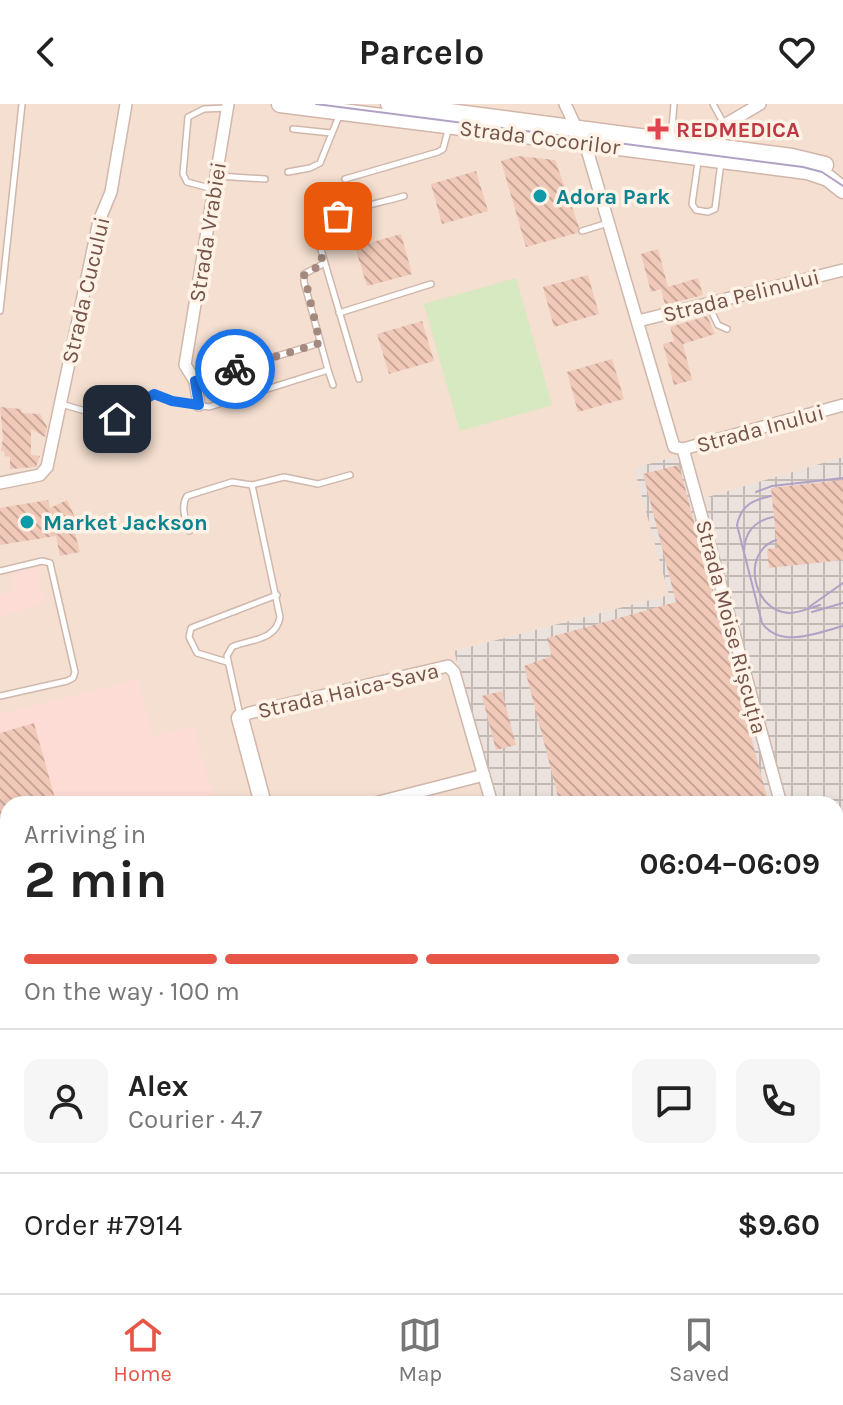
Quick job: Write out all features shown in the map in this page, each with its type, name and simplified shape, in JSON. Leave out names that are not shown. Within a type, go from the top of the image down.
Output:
[{"type":"main road","name":"Strada Cocorilor","points":[[280,104],[341,112],[399,110],[708,155],[807,171],[828,178],[843,190]]},
{"type":"main road","name":"Strada Cocorilor","points":[[389,104],[449,126],[671,141],[708,155],[808,160],[827,166],[843,176]]},
{"type":"main road","points":[[240,718],[261,796]]},
{"type":"street","name":"Strada Cucului","points":[[0,483],[40,475],[47,467],[99,221],[111,192],[126,104]]},
{"type":"street","name":"Strada Moise Rișcuția","points":[[565,104],[582,136],[680,449],[779,796]]},
{"type":"street","points":[[708,155],[709,134],[760,104]]},
{"type":"street","name":"Strada Vrabiei","points":[[199,405],[195,381],[185,365],[228,106]]},
{"type":"street","name":"Strada Pelinului","points":[[638,321],[843,270]]},
{"type":"street","name":"Strada Inului","points":[[680,449],[843,405]]},
{"type":"street","name":"Strada Haica-Sava","points":[[240,718],[249,713],[444,665],[454,672],[484,775]]},
{"type":"street","points":[[402,796],[484,775],[490,796]]},
{"type":"lane","points":[[0,311],[22,104]]},
{"type":"lane","points":[[671,141],[674,104]]},
{"type":"lane","points":[[713,104],[725,125]]},
{"type":"lane","points":[[214,189],[187,182],[183,174],[188,117],[204,109],[228,106]]},
{"type":"lane","points":[[288,172],[320,163],[341,112]]},
{"type":"lane","points":[[345,179],[438,152],[443,149],[449,126]]},
{"type":"lane","points":[[293,129],[331,133]]},
{"type":"lane","points":[[708,155],[715,209],[708,212],[696,210],[692,204],[708,155]]},
{"type":"lane","points":[[216,176],[265,179]]},
{"type":"lane","points":[[359,379],[317,236],[325,222],[404,196]]},
{"type":"lane","points":[[582,231],[609,223]]},
{"type":"lane","points":[[323,264],[304,274],[333,385]]},
{"type":"lane","points":[[339,313],[431,284]]},
{"type":"lane","points":[[707,303],[718,325],[727,329]]},
{"type":"lane","points":[[195,381],[320,343]]},
{"type":"lane","points":[[60,404],[127,423],[136,422],[146,399],[154,394],[172,401],[221,404],[328,370]]},
{"type":"lane","points":[[189,531],[183,502],[187,496],[232,482],[252,485],[284,477],[318,484],[350,475]]},
{"type":"lane","points":[[240,718],[227,662],[232,647],[268,636],[278,626],[280,611],[252,485]]},
{"type":"lane","points":[[0,571],[42,561],[50,563],[75,672],[73,678],[67,681],[0,696]]},
{"type":"lane","points":[[227,662],[197,653],[189,637],[191,628],[277,595]]},
{"type":"shaded area","points":[[0,104],[843,104],[843,457],[701,500],[669,595],[454,651],[493,796],[0,796]]},
{"type":"shaded area","points":[[689,453],[701,499],[843,457],[843,796],[493,796],[454,651],[669,595],[634,468]]},
{"type":"shaded area","points":[[41,567],[41,590],[45,601],[0,618],[0,595],[13,592],[14,572]]},
{"type":"shaded area","points":[[137,679],[153,736],[194,727],[213,796],[0,796],[0,714]]},
{"type":"green space","points":[[516,278],[552,405],[460,431],[424,304]]},
{"type":"building","name":"Adora Park","points":[[518,156],[555,160],[579,227],[577,233],[526,247],[501,161]]},
{"type":"building","points":[[476,171],[488,211],[442,224],[431,184]]},
{"type":"building","points":[[401,234],[412,274],[367,286],[355,247]]},
{"type":"building","points":[[658,249],[668,287],[698,278],[703,295],[665,305],[661,289],[651,292],[641,254]]},
{"type":"building","points":[[588,275],[599,314],[554,327],[543,287]]},
{"type":"building","points":[[707,316],[715,334],[683,344],[692,380],[674,385],[663,344],[674,341],[670,327]]},
{"type":"building","points":[[422,321],[434,361],[389,374],[377,334]]},
{"type":"building","points":[[612,359],[624,399],[578,412],[567,372]]},
{"type":"building","points":[[0,407],[40,414],[47,427],[45,437],[31,429],[31,455],[40,456],[36,467],[10,469],[10,457],[1,451]]},
{"type":"building","points":[[679,465],[767,796],[558,796],[524,666],[552,656],[547,638],[676,602],[643,474]]},
{"type":"building","points":[[843,480],[843,560],[769,568],[767,549],[777,548],[771,488]]},
{"type":"building","name":"Market Jackson","points":[[48,500],[50,508],[67,500],[80,528],[74,530],[80,552],[60,556],[56,536],[0,545],[0,508]]},
{"type":"building","points":[[502,691],[516,745],[496,750],[482,696]]},
{"type":"building","points":[[34,723],[54,796],[0,796],[0,733]]},
{"type":"tram line","points":[[316,104],[803,167],[822,172],[843,186]]},
{"type":"tram line","points":[[756,492],[772,486],[843,478]]},
{"type":"tram line","points":[[771,496],[749,504],[741,513],[737,525],[762,623],[770,631],[789,637],[811,635],[843,626]]},
{"type":"tram line","points":[[744,553],[751,529],[773,517]]},
{"type":"tram line","points":[[776,540],[765,546],[758,556],[755,568],[759,592],[776,610],[789,613],[820,605]]},
{"type":"tram line","points":[[809,607],[843,583]]},
{"type":"tram line","points":[[812,612],[843,603]]},
{"type":"way so far","points":[[235,369],[320,343],[304,274],[323,264],[317,236],[325,222],[338,216]]},
{"type":"place","name":"REDMEDICA","points":[[658,129]]},
{"type":"place","name":"Adora Park","points":[[540,196]]},
{"type":"place","name":"Market Jackson","points":[[27,522]]},
{"type":"route","points":[[117,419],[136,422],[146,399],[154,394],[172,401],[199,405],[195,381],[235,369]]}]
